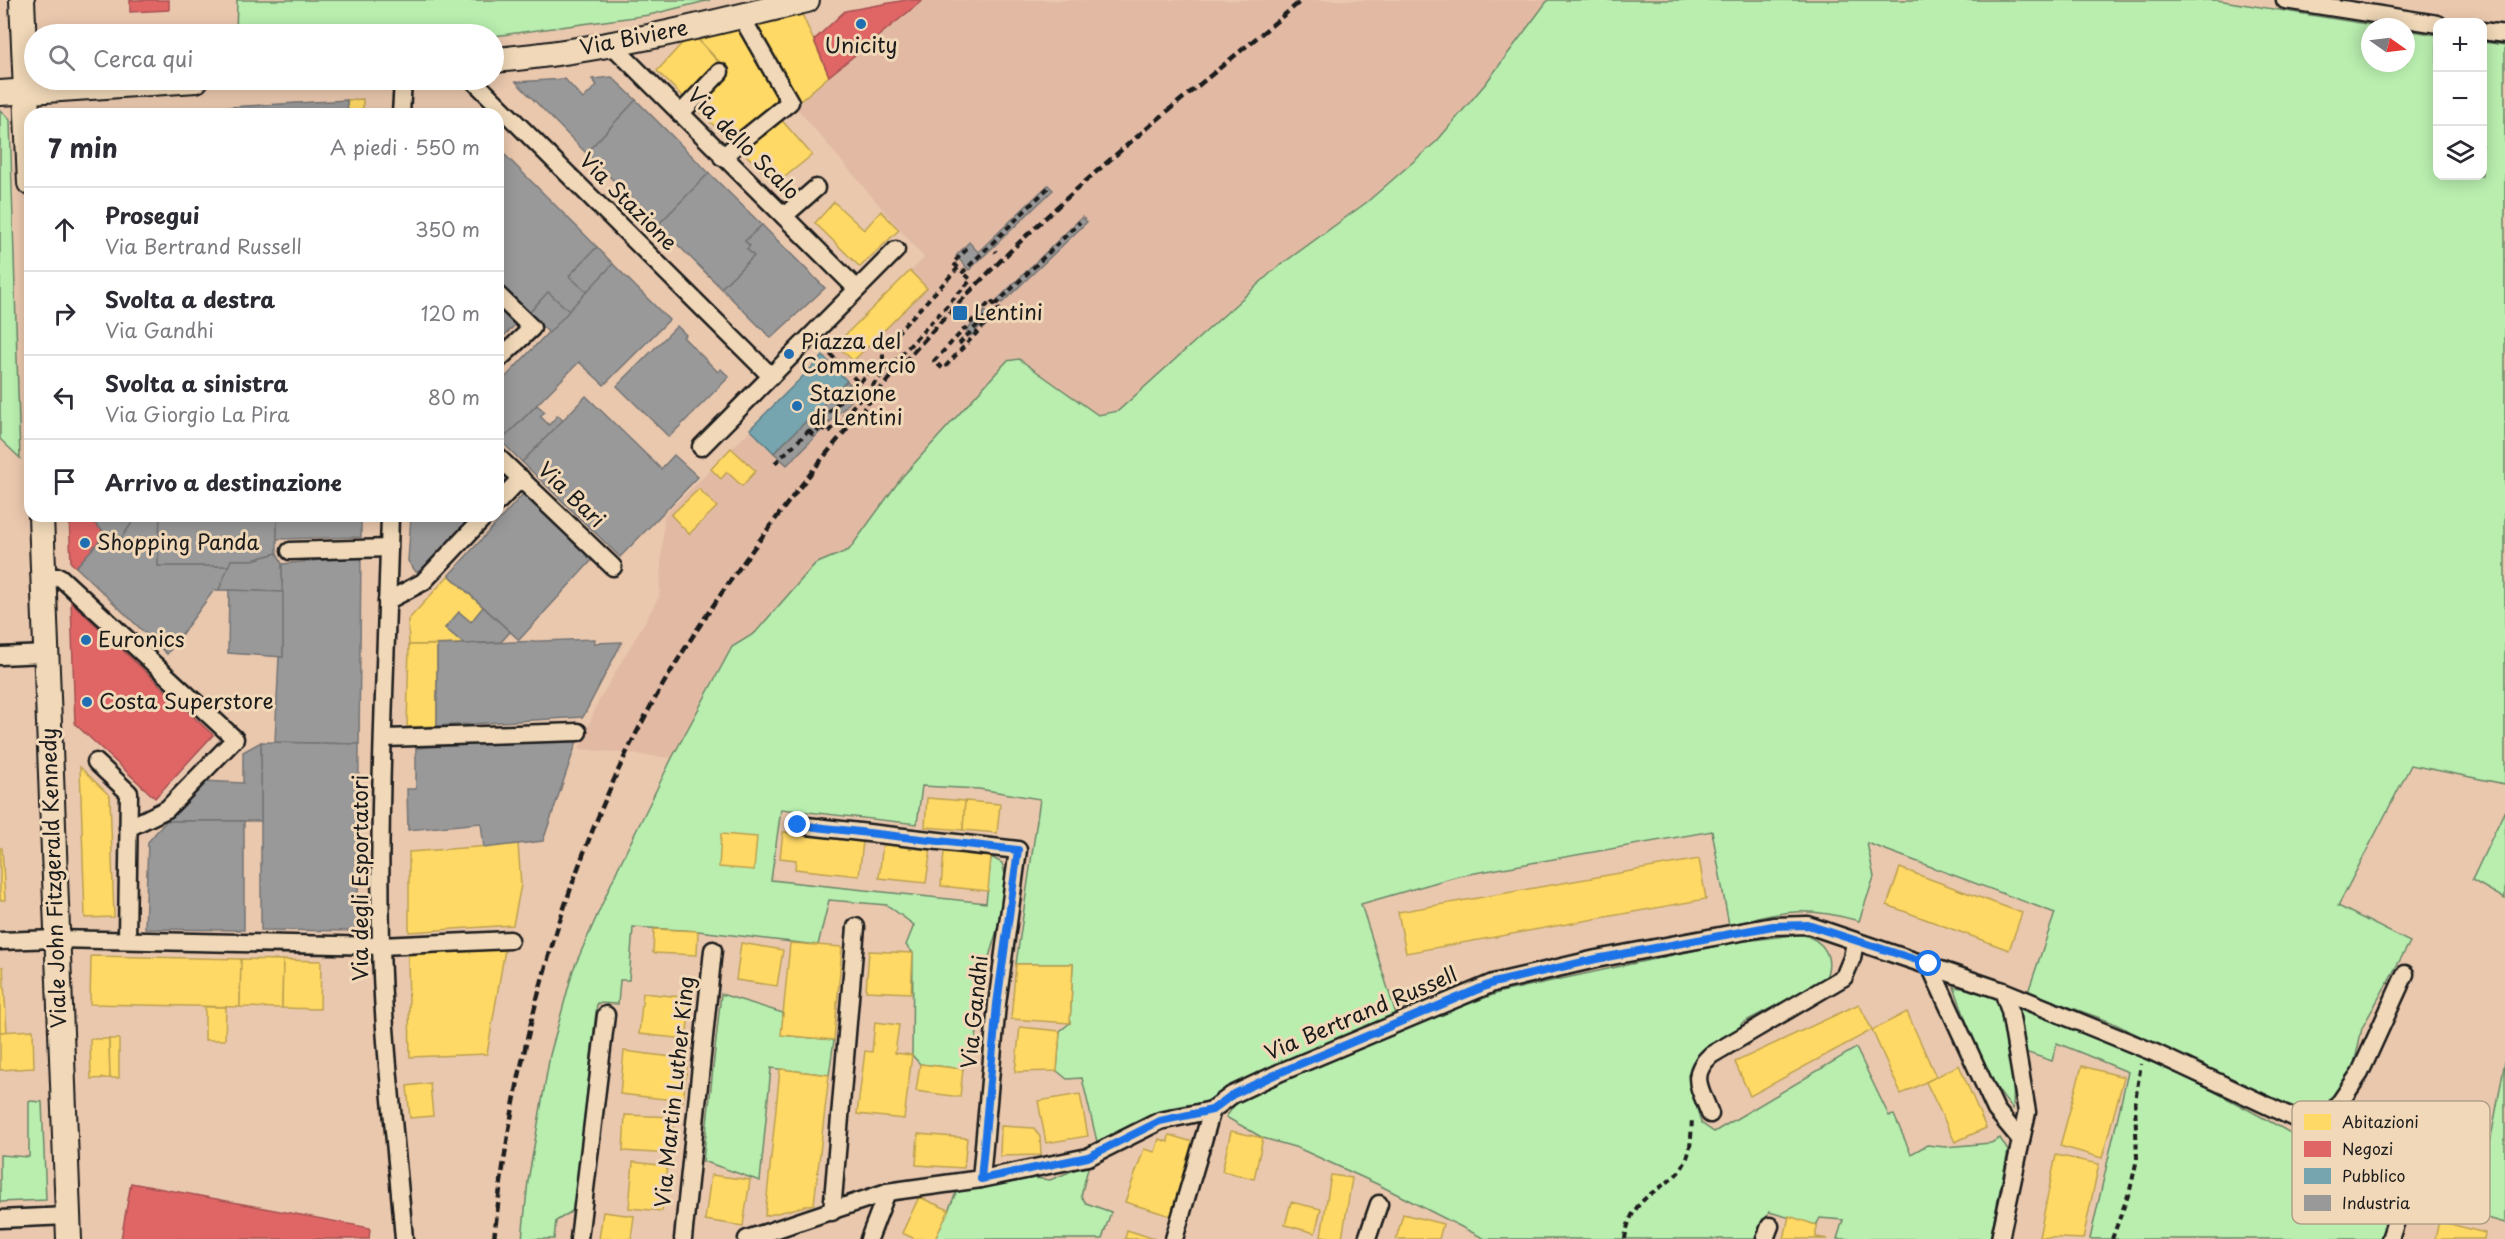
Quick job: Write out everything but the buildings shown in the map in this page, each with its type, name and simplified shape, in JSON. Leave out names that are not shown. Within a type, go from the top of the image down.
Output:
[{"type":"main road","points":[[22,0],[24,36]]},
{"type":"main road","name":"Via Biviere","points":[[504,59],[535,57],[610,43],[807,0]]},
{"type":"main road","points":[[0,93],[42,90]]},
{"type":"main road","points":[[27,91],[28,108]]},
{"type":"main road","name":"Viale John Fitzgerald Kennedy","points":[[41,522],[68,1227]]},
{"type":"street","points":[[2285,0],[2433,23]]},
{"type":"street","points":[[722,157],[790,102],[741,16]]},
{"type":"street","points":[[2487,32],[2505,34]]},
{"type":"street","name":"Via dello Scalo","points":[[610,43],[851,283]]},
{"type":"street","points":[[680,114],[720,72]]},
{"type":"street","points":[[401,108],[402,90]]},
{"type":"street","name":"Via Stazione","points":[[483,90],[501,108]]},
{"type":"street","name":"Via Stazione","points":[[504,111],[771,376]]},
{"type":"street","points":[[784,216],[816,188]]},
{"type":"street","points":[[701,447],[811,335],[851,283],[896,250]]},
{"type":"street","points":[[504,301],[532,328],[504,354]]},
{"type":"street","name":"Via Bari","points":[[504,463],[613,567]]},
{"type":"street","points":[[504,495],[520,478]]},
{"type":"street","name":"Via degli Esportatori","points":[[390,522],[380,821],[381,946],[391,1098],[404,1239]]},
{"type":"street","points":[[387,601],[423,582],[479,522]]},
{"type":"street","points":[[290,551],[389,548]]},
{"type":"street","points":[[43,577],[60,577],[236,739],[167,809],[128,828]]},
{"type":"street","points":[[0,656],[46,654]]},
{"type":"street","points":[[384,738],[578,732]]},
{"type":"street","points":[[96,762],[129,793],[127,940]]},
{"type":"street","name":"Via Gandhi","points":[[798,825],[1018,850],[997,1004],[981,1179]]},
{"type":"street","name":"Via Bertrand Russell","points":[[747,1239],[887,1192],[981,1179],[1088,1157],[1160,1121],[1212,1110],[1232,1095],[1281,1072],[1493,983],[1596,959],[1773,926],[1808,925],[1929,964],[2003,991],[2144,1049],[2292,1117]]},
{"type":"street","points":[[832,1212],[856,927]]},
{"type":"street","points":[[0,941],[56,939],[381,946],[510,940]]},
{"type":"street","points":[[1710,1114],[1697,1077],[1699,1066],[1711,1055],[1844,977],[1852,958],[1855,942]]},
{"type":"street","name":"Via Martin Luther King","points":[[683,1239],[712,950]]},
{"type":"street","points":[[1929,964],[1996,1110],[2021,1140]]},
{"type":"street","name":"Via Bertrand Russell","points":[[2341,1101],[2360,1073],[2405,974]]},
{"type":"street","points":[[2000,1239],[2027,1112],[2010,1011],[2003,991]]},
{"type":"street","points":[[579,1239],[606,1015]]},
{"type":"street","points":[[1174,1239],[1212,1110]]},
{"type":"street","points":[[869,1239],[887,1192]]},
{"type":"street","points":[[1366,1239],[1379,1204]]},
{"type":"street","points":[[0,1219],[68,1227]]},
{"type":"street","points":[[2390,1239],[2395,1224]]},
{"type":"path","points":[[963,272],[1048,188]]},
{"type":"path","points":[[995,306],[1080,222]]},
{"type":"path","points":[[821,427],[828,433],[971,280],[953,263],[967,249]]},
{"type":"path","points":[[775,463],[883,358],[883,348],[958,268]]},
{"type":"path","points":[[961,345],[999,309],[991,301],[934,361],[943,369],[961,345],[986,315]]},
{"type":"path","points":[[811,335],[859,383]]},
{"type":"path","points":[[954,339],[961,345]]},
{"type":"path","points":[[813,414],[820,420]]},
{"type":"path","points":[[808,431],[813,435],[829,420],[825,416]]},
{"type":"path","points":[[2112,1239],[2130,1190],[2137,1159],[2135,1101],[2144,1049]]},
{"type":"path","points":[[1625,1239],[1634,1210],[1651,1191],[1671,1178],[1686,1162],[1691,1142],[1692,1113],[1702,1092]]},
{"type":"shaded area","points":[[923,0],[1548,0],[1486,83],[1437,141],[1367,202],[1275,269],[1118,411],[1098,415],[1020,359],[1007,361],[902,477],[849,550],[815,564],[755,633],[732,647],[672,758],[579,749],[598,702],[659,597],[664,516],[924,258],[794,105]]},
{"type":"green space","points":[[237,0],[710,0],[649,15],[504,35],[504,24],[236,24]]},
{"type":"green space","points":[[1548,0],[2217,0],[2361,23],[2361,72],[2415,72],[2415,31],[2433,34],[2433,180],[2487,180],[2487,43],[2505,45],[2505,784],[2411,765],[2338,906],[2410,942],[2362,1028],[2352,1074],[2331,1101],[2292,1101],[2292,1106],[2261,1095],[2111,1022],[2028,992],[2055,913],[1867,843],[1874,877],[1859,921],[1822,913],[1793,912],[1729,925],[1712,831],[1458,876],[1361,904],[1396,1014],[1205,1102],[1175,1107],[1098,1146],[1082,1078],[1067,1079],[1057,1071],[1060,1031],[1070,1023],[1073,964],[1016,964],[1040,799],[979,789],[922,786],[917,824],[781,809],[771,880],[986,903],[991,857],[1002,863],[1006,878],[1003,910],[989,957],[975,1044],[963,1069],[920,1064],[912,1055],[913,953],[906,945],[914,925],[887,905],[829,900],[818,945],[698,931],[633,927],[629,980],[620,980],[618,1004],[597,1003],[574,1210],[556,1221],[554,1239],[522,1239],[528,1181],[550,1055],[573,970],[618,868],[672,758],[732,647],[755,633],[815,564],[849,550],[902,477],[1007,361],[1019,359],[1098,415],[1118,411],[1275,269],[1367,202],[1437,141],[1486,83]]},
{"type":"green space","points":[[0,110],[10,120],[20,458],[0,439]]},
{"type":"green space","points":[[2505,810],[2505,899],[2472,880]]},
{"type":"green space","points":[[1801,934],[1816,940],[1825,951],[1829,964],[1825,980],[1742,1023],[1732,1035],[1701,1056],[1688,1075],[1701,1123],[1714,1132],[1856,1048],[1889,1116],[1894,1115],[1911,1154],[1927,1145],[1945,1147],[1991,1143],[2000,1138],[2008,1151],[1990,1239],[1837,1239],[1843,1220],[1820,1218],[1816,1225],[1769,1212],[1756,1239],[1485,1239],[1377,1184],[1298,1148],[1263,1138],[1226,1117],[1236,1103],[1258,1090],[1414,1024],[1501,992],[1729,943]]},
{"type":"green space","points":[[1954,987],[1985,993],[1994,998],[2000,1006],[2009,1033],[2013,1109],[2002,1096],[1985,1067]]},
{"type":"green space","points":[[721,994],[783,1013],[782,1035],[834,1040],[829,1075],[771,1068],[760,1181],[703,1161]]},
{"type":"green space","points":[[2015,1007],[2171,1071],[2245,1108],[2292,1134],[2292,1224],[2388,1224],[2383,1239],[2090,1239],[2128,1072],[2057,1043],[2052,1061],[2025,1052]]},
{"type":"green space","points":[[2505,1061],[2505,1223],[2490,1219],[2490,1144]]},
{"type":"green space","points":[[29,1101],[42,1102],[46,1200],[0,1202],[0,1155],[29,1157]]},
{"type":"green space","points":[[1089,1164],[1081,1196],[1086,1203],[1111,1212],[1102,1239],[935,1239],[957,1191],[1034,1178],[1050,1180]]},
{"type":"railway","points":[[494,1239],[502,1176],[524,1054],[555,935],[575,876],[623,760],[688,643],[745,560],[798,490],[867,405],[939,323],[1016,246],[1086,181],[1302,0]]},
{"type":"place","name":"Unicity","points":[[861,24]]},
{"type":"place","name":"Lentini","points":[[960,313]]},
{"type":"place","name":"Piazza del Commercio","points":[[789,354]]},
{"type":"place","name":"Stazione di Lentini","points":[[797,406]]},
{"type":"place","name":"Shopping Panda","points":[[85,543]]},
{"type":"place","name":"Euronics","points":[[86,640]]},
{"type":"place","name":"Costa Superstore","points":[[87,702]]},
{"type":"route","points":[[798,825],[1018,850],[997,1004],[981,1179],[1088,1157],[1160,1121],[1179,1115],[1200,1114],[1212,1110],[1232,1095],[1281,1072],[1493,983],[1596,959],[1773,926],[1808,925],[1929,964]]}]
